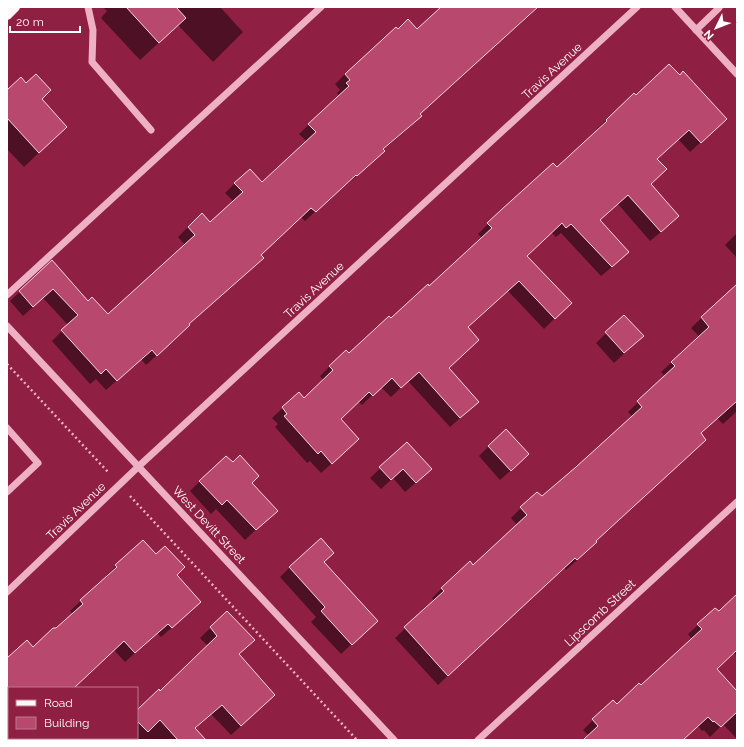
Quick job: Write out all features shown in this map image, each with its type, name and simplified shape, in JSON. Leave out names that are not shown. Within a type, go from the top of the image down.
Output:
[{"type":"main road","points":[[7,15],[15,7]]},
{"type":"street","points":[[88,7],[93,30],[92,62],[151,130]]},
{"type":"street","points":[[7,295],[322,7]]},
{"type":"street","name":"Travis Avenue","points":[[7,592],[139,466],[637,7]]},
{"type":"street","points":[[675,7],[737,74]]},
{"type":"street","points":[[696,30],[720,7]]},
{"type":"street","name":"West Devitt Street","points":[[7,326],[394,740]]},
{"type":"street","points":[[7,428],[38,463],[7,492]]},
{"type":"street","name":"Lipscomb Street","points":[[478,740],[737,502]]},
{"type":"path","points":[[7,364],[357,740]]},
{"type":"building","points":[[126,7],[176,7],[186,18],[159,43]]},
{"type":"building","points":[[441,7],[538,7],[420,114],[422,116],[383,149],[385,151],[357,176],[356,175],[316,212],[311,208],[261,255],[264,258],[189,324],[190,325],[157,356],[152,350],[117,381],[106,369],[101,374],[61,330],[78,315],[53,289],[33,307],[19,291],[52,260],[88,301],[92,297],[108,314],[195,235],[188,227],[202,213],[210,222],[243,192],[234,183],[250,169],[262,182],[316,132],[308,124],[349,86],[346,83],[350,80],[345,74],[396,27],[398,29],[408,19],[417,29]]},
{"type":"building","points":[[669,64],[680,75],[683,71],[727,119],[701,143],[689,130],[657,159],[667,169],[651,184],[679,216],[661,232],[628,195],[600,220],[629,252],[612,267],[571,224],[566,228],[562,223],[527,256],[572,303],[555,319],[519,281],[468,327],[479,340],[449,368],[479,402],[460,418],[419,372],[401,388],[392,378],[373,396],[369,392],[341,419],[359,439],[332,464],[321,451],[318,454],[284,416],[287,414],[282,407],[299,392],[304,398],[333,370],[329,366],[346,350],[349,353],[389,316],[391,318],[428,284],[429,286],[492,228],[487,223],[501,210],[553,163],[557,167],[607,121],[606,120],[634,93],[636,95]]},
{"type":"building","points":[[36,74],[51,90],[42,99],[67,127],[39,153],[7,118],[7,90],[21,77],[26,83]]},
{"type":"building","points":[[737,284],[737,401],[701,433],[706,440],[596,541],[597,542],[577,560],[575,558],[448,676],[404,627],[444,591],[441,588],[470,561],[473,565],[527,515],[520,507],[537,492],[542,496],[642,407],[637,401],[675,366],[671,362],[709,327],[701,317]]},
{"type":"building","points":[[624,315],[644,336],[624,353],[605,332]]},
{"type":"building","points":[[506,429],[529,454],[511,471],[488,446]]},
{"type":"building","points":[[407,442],[432,469],[416,483],[403,469],[391,480],[379,467]]},
{"type":"building","points":[[240,455],[259,476],[252,483],[278,511],[256,530],[227,500],[222,505],[199,481],[226,456],[233,462]]},
{"type":"building","points":[[321,538],[334,553],[324,562],[378,621],[352,645],[321,611],[325,607],[289,567]]},
{"type":"building","points":[[143,540],[156,554],[165,546],[185,567],[177,575],[201,602],[172,628],[168,624],[135,653],[124,641],[75,687],[7,688],[7,658],[27,640],[33,647],[53,628],[56,628],[83,604],[80,600],[117,567],[115,565]]},
{"type":"building","points":[[737,594],[737,650],[717,669],[737,691],[737,712],[721,727],[708,717],[683,740],[583,740],[598,726],[592,719],[613,700],[617,704],[639,683],[641,685],[702,629],[697,624],[715,608],[719,611]]},
{"type":"building","points":[[227,611],[255,640],[239,654],[275,695],[241,726],[222,705],[195,728],[206,740],[178,740],[160,720],[148,732],[138,722],[138,709],[159,689],[160,691],[217,636],[210,627]]}]
